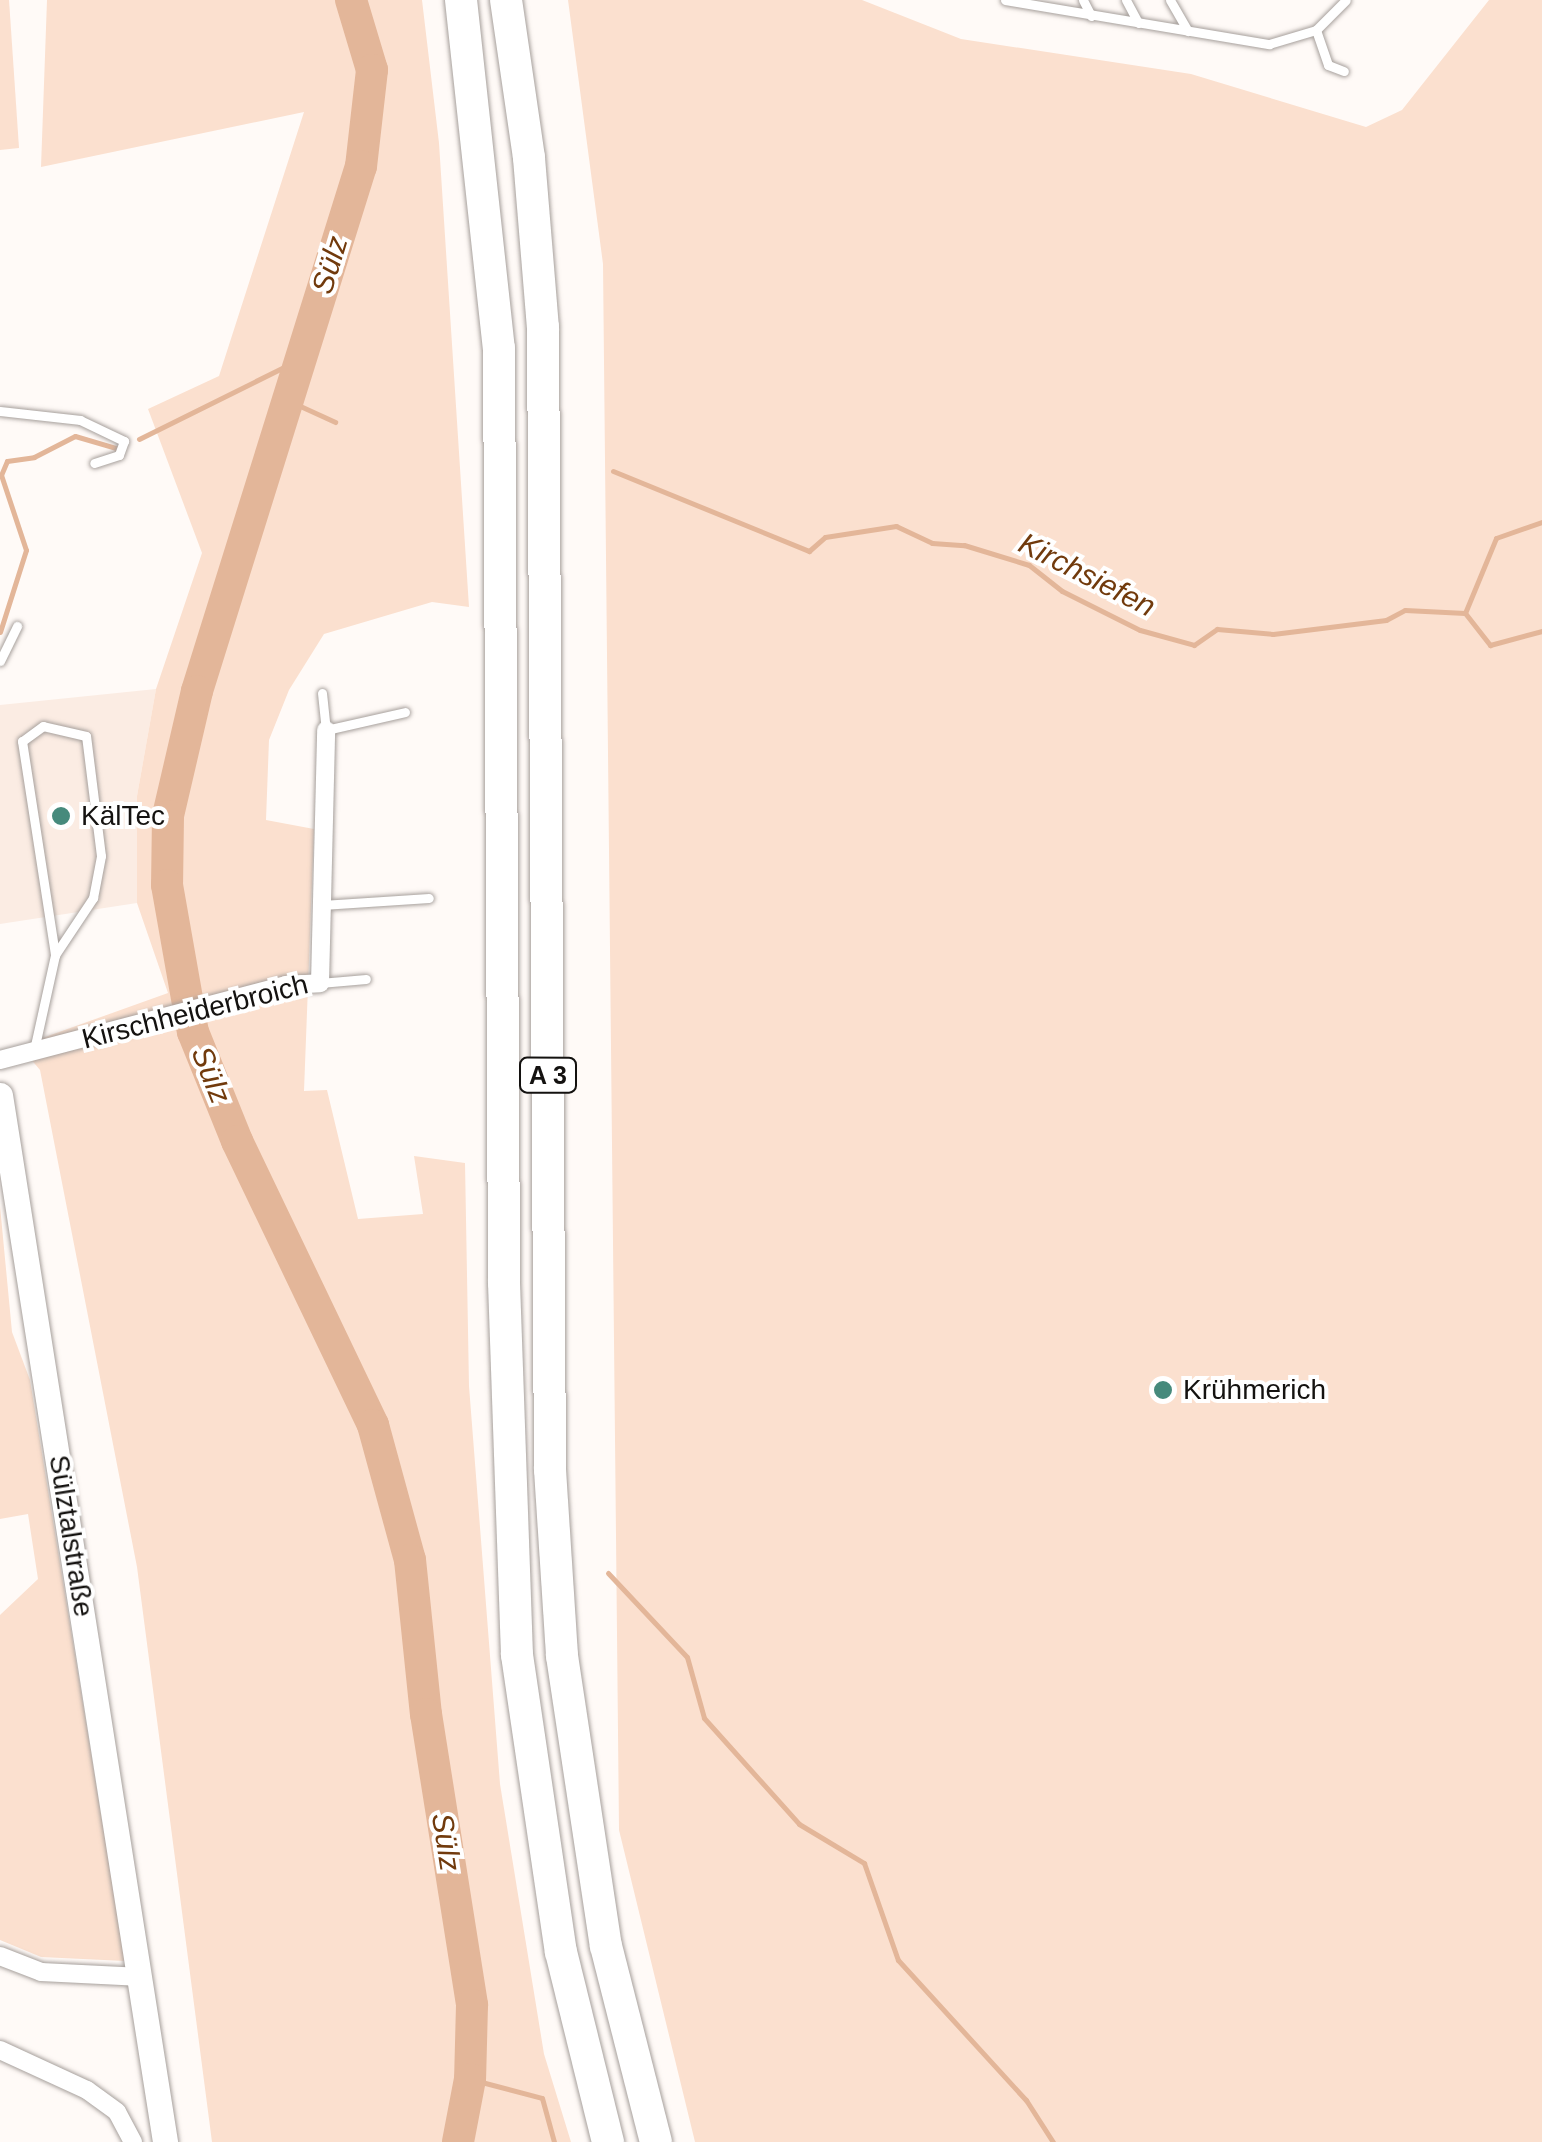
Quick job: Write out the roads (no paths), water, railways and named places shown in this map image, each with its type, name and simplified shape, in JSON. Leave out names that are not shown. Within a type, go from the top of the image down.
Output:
[{"type":"highway","name":"A 3","points":[[460,0],[499,348],[504,1282],[516,1655],[561,1952],[608,2142]]},
{"type":"highway","name":"A 3","points":[[506,0],[530,158],[543,327],[550,1470],[562,1656],[606,1946],[656,2142]]},
{"type":"main road","name":"Sülztalstraße","points":[[0,1095],[166,2142]]},
{"type":"street","name":"Kirschheiderbroich","points":[[0,1060],[243,996],[320,983],[326,730]]},
{"type":"street","points":[[0,1956],[41,1972],[140,1965]]},
{"type":"street","points":[[0,2050],[87,2090],[117,2112],[133,2142]]},
{"type":"lane","points":[[1005,0],[1044,3],[1091,16],[1269,44],[1316,30],[1346,0]]},
{"type":"lane","points":[[1082,0],[1091,16]]},
{"type":"lane","points":[[1126,0],[1138,23]]},
{"type":"lane","points":[[1170,0],[1188,31]]},
{"type":"lane","points":[[1316,30],[1328,65],[1344,71]]},
{"type":"lane","points":[[0,412],[80,420],[124,441],[119,455],[94,463]]},
{"type":"lane","points":[[0,660],[17,626]]},
{"type":"lane","points":[[322,692],[326,730],[406,712]]},
{"type":"lane","points":[[33,1052],[56,955],[93,898],[101,856],[86,736],[43,726],[22,741],[56,955]]},
{"type":"lane","points":[[322,906],[429,898]]},
{"type":"lane","points":[[320,983],[366,979]]},
{"type":"waterway","name":"Sülz","points":[[351,0],[372,70],[361,166],[197,691],[168,816],[167,885],[193,1032],[237,1141],[373,1425],[410,1560],[426,1714],[472,2005],[470,2079],[458,2142]]},
{"type":"waterway","points":[[139,439],[300,359]]},
{"type":"waterway","name":"Kirchsiefen","points":[[287,400],[335,422]]},
{"type":"waterway","points":[[0,632],[26,550],[1,475],[7,461],[34,457],[75,436],[116,448]]},
{"type":"waterway","name":"Kirchsiefen","points":[[613,471],[809,551],[825,537],[896,526],[932,543],[964,545],[1029,565],[1062,591],[1140,630],[1194,645],[1217,629],[1273,634],[1386,620],[1405,610],[1465,613],[1490,645],[1542,631]]},
{"type":"waterway","points":[[1465,613],[1496,538],[1542,522]]},
{"type":"waterway","points":[[608,1573],[687,1657],[704,1718],[799,1824],[864,1863],[898,1960],[1026,2100],[1053,2142]]},
{"type":"waterway","points":[[470,2079],[542,2098],[554,2142]]},
{"type":"place","name":"KälTec","points":[[61,816]]},
{"type":"place","name":"Krühmerich","points":[[1163,1390]]}]
